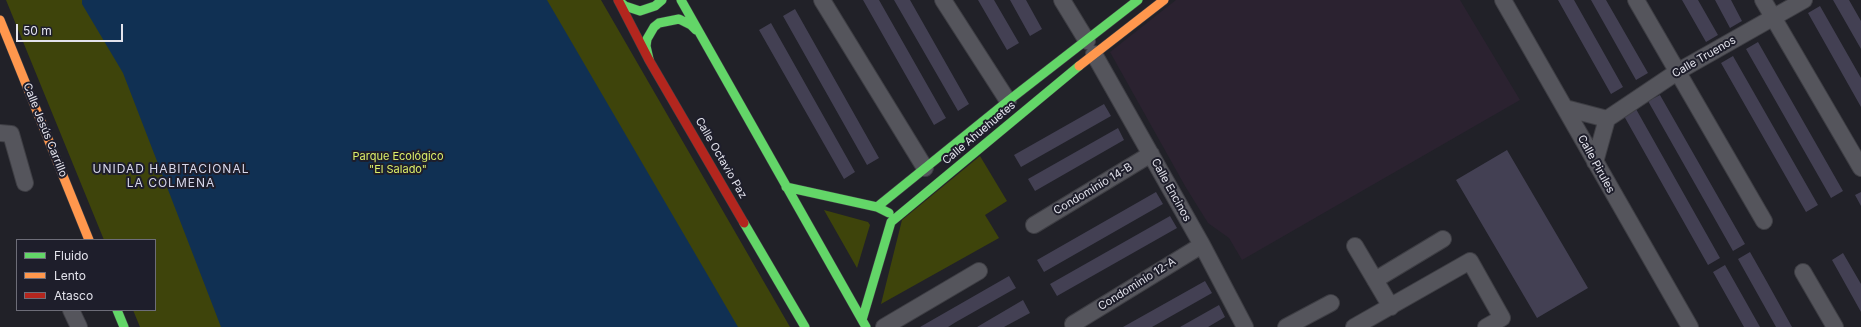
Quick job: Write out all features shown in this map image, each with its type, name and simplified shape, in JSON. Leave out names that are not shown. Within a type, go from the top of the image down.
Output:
[{"type":"street","points":[[618,1],[625,6],[640,11],[655,6],[662,0]]},
{"type":"street","points":[[681,0],[696,30],[864,324]]},
{"type":"street","points":[[822,0],[925,168]]},
{"type":"street","points":[[943,0],[1008,101]]},
{"type":"street","name":"Calle Encinos","points":[[1062,0],[1202,245],[1245,327]]},
{"type":"street","name":"Calle Ahuehuetes","points":[[891,222],[1090,48],[1138,0]]},
{"type":"street","name":"Calle Ahuehuetes","points":[[877,207],[1008,101],[1164,0]]},
{"type":"street","name":"Calle Pirules","points":[[1503,0],[1690,327]]},
{"type":"street","points":[[1636,0],[1764,221]]},
{"type":"street","points":[[1763,0],[1861,168]]},
{"type":"street","name":"Calle Truenos","points":[[1607,119],[1677,72],[1804,0]]},
{"type":"street","name":"Calle Octavio Paz","points":[[618,1],[649,60],[806,327]]},
{"type":"street","points":[[649,60],[646,46],[647,39],[649,33],[659,23],[672,18],[679,19],[691,24],[696,30]]},
{"type":"street","name":"Calle Jesús Carrillo","points":[[0,20],[89,239]]},
{"type":"street","points":[[1565,108],[1607,119],[1595,162]]},
{"type":"street","points":[[0,133],[11,134],[25,183]]},
{"type":"street","name":"Condominio 14-B","points":[[1034,225],[1151,154]]},
{"type":"street","points":[[786,187],[877,207],[888,213],[891,222],[864,324]]},
{"type":"street","points":[[1375,280],[1443,239]]},
{"type":"street","name":"Condominio 12-A","points":[[1073,324],[1202,245]]},
{"type":"street","points":[[1355,246],[1390,307]]},
{"type":"street","points":[[1354,327],[1470,261],[1502,318],[1492,326]]},
{"type":"street","points":[[884,327],[979,271]]},
{"type":"street","points":[[1802,272],[1835,327]]},
{"type":"street","points":[[1286,327],[1331,303]]},
{"type":"street","points":[[72,311],[80,327]]},
{"type":"street","points":[[117,311],[124,327]]},
{"type":"shaded area","points":[[1176,0],[1460,0],[1520,100],[1242,260],[1229,238],[1208,223],[1185,186],[1110,52]]},
{"type":"green space","name":"Parque Ecológico \"El Salado\"","points":[[6,0],[601,0],[790,327],[140,327],[133,311],[156,311],[156,239],[104,239]]},
{"type":"green space","points":[[980,156],[1007,201],[985,215],[999,238],[881,304],[902,220]]},
{"type":"green space","points":[[824,210],[868,222],[870,225],[857,268]]},
{"type":"water","name":"Parque Ecológico \"El Salado\"","points":[[82,0],[547,0],[738,327],[221,327],[123,73],[82,4]]},
{"type":"building","points":[[863,0],[879,0],[946,118],[934,125]]},
{"type":"building","points":[[894,0],[910,0],[969,104],[958,111]]},
{"type":"building","points":[[978,0],[994,0],[1019,43],[1007,50]]},
{"type":"building","points":[[1010,0],[1026,0],[1042,29],[1030,36]]},
{"type":"building","points":[[1558,0],[1574,0],[1623,87],[1611,94]]},
{"type":"building","points":[[1591,0],[1606,0],[1648,73],[1636,80]]},
{"type":"building","points":[[1682,0],[1698,0],[1718,35],[1706,42]]},
{"type":"building","points":[[1715,0],[1731,0],[1742,21],[1730,28]]},
{"type":"building","points":[[1833,0],[1849,0],[1861,21],[1861,49]]},
{"type":"building","points":[[1820,6],[1861,78],[1861,107],[1808,13]]},
{"type":"building","points":[[795,9],[879,158],[867,165],[783,16]]},
{"type":"building","points":[[771,23],[855,172],[844,179],[759,30]]},
{"type":"building","points":[[1758,42],[1843,191],[1831,198],[1746,49]]},
{"type":"building","points":[[1733,56],[1818,205],[1806,212],[1721,63]]},
{"type":"building","points":[[1660,95],[1745,244],[1733,251],[1648,101]]},
{"type":"building","points":[[1104,104],[1111,116],[1021,167],[1014,155]]},
{"type":"building","points":[[1636,109],[1720,258],[1708,265],[1624,116]]},
{"type":"building","points":[[1118,128],[1124,140],[1035,191],[1028,179]]},
{"type":"building","points":[[1507,150],[1588,288],[1537,318],[1456,180]]},
{"type":"building","points":[[1156,192],[1163,204],[1044,272],[1037,260]]},
{"type":"building","points":[[1861,192],[1861,206],[1855,195]]},
{"type":"building","points":[[1170,216],[1177,228],[1057,296],[1050,284]]},
{"type":"building","points":[[1750,252],[1792,327],[1776,327],[1738,259]]},
{"type":"building","points":[[1843,253],[1861,284],[1861,312],[1832,260]]},
{"type":"building","points":[[1725,265],[1760,327],[1744,327],[1713,272]]},
{"type":"building","points":[[1009,276],[1016,288],[948,327],[920,327]]},
{"type":"building","points":[[1205,281],[1212,293],[1152,327],[1123,327]]},
{"type":"building","points":[[1023,300],[1030,313],[1004,327],[977,327]]},
{"type":"building","points":[[1219,305],[1225,317],[1208,327],[1180,327]]},
{"type":"traffic: fast","points":[[619,1],[625,6],[640,11],[655,6],[662,0]]},
{"type":"traffic: fast","points":[[681,0],[866,327]]},
{"type":"traffic: fast","points":[[877,207],[1008,101],[1138,0]]},
{"type":"traffic: fast","points":[[649,59],[646,46],[647,39],[654,27],[659,23],[679,19],[691,25],[696,30]]},
{"type":"traffic: fast","points":[[862,320],[891,222],[1079,66]]},
{"type":"traffic: fast","points":[[786,187],[877,207],[889,213]]},
{"type":"traffic: fast","points":[[744,223],[805,327]]},
{"type":"traffic: fast","points":[[117,311],[124,327]]},
{"type":"traffic: slow","points":[[1079,66],[1164,0]]},
{"type":"traffic: slow","points":[[0,20],[89,239]]},
{"type":"traffic: jam","points":[[618,0],[649,60],[744,223]]},
{"type":"district","name":"UNIDAD HABITACIONAL LA COLMENA","points":[[171,176]]}]
